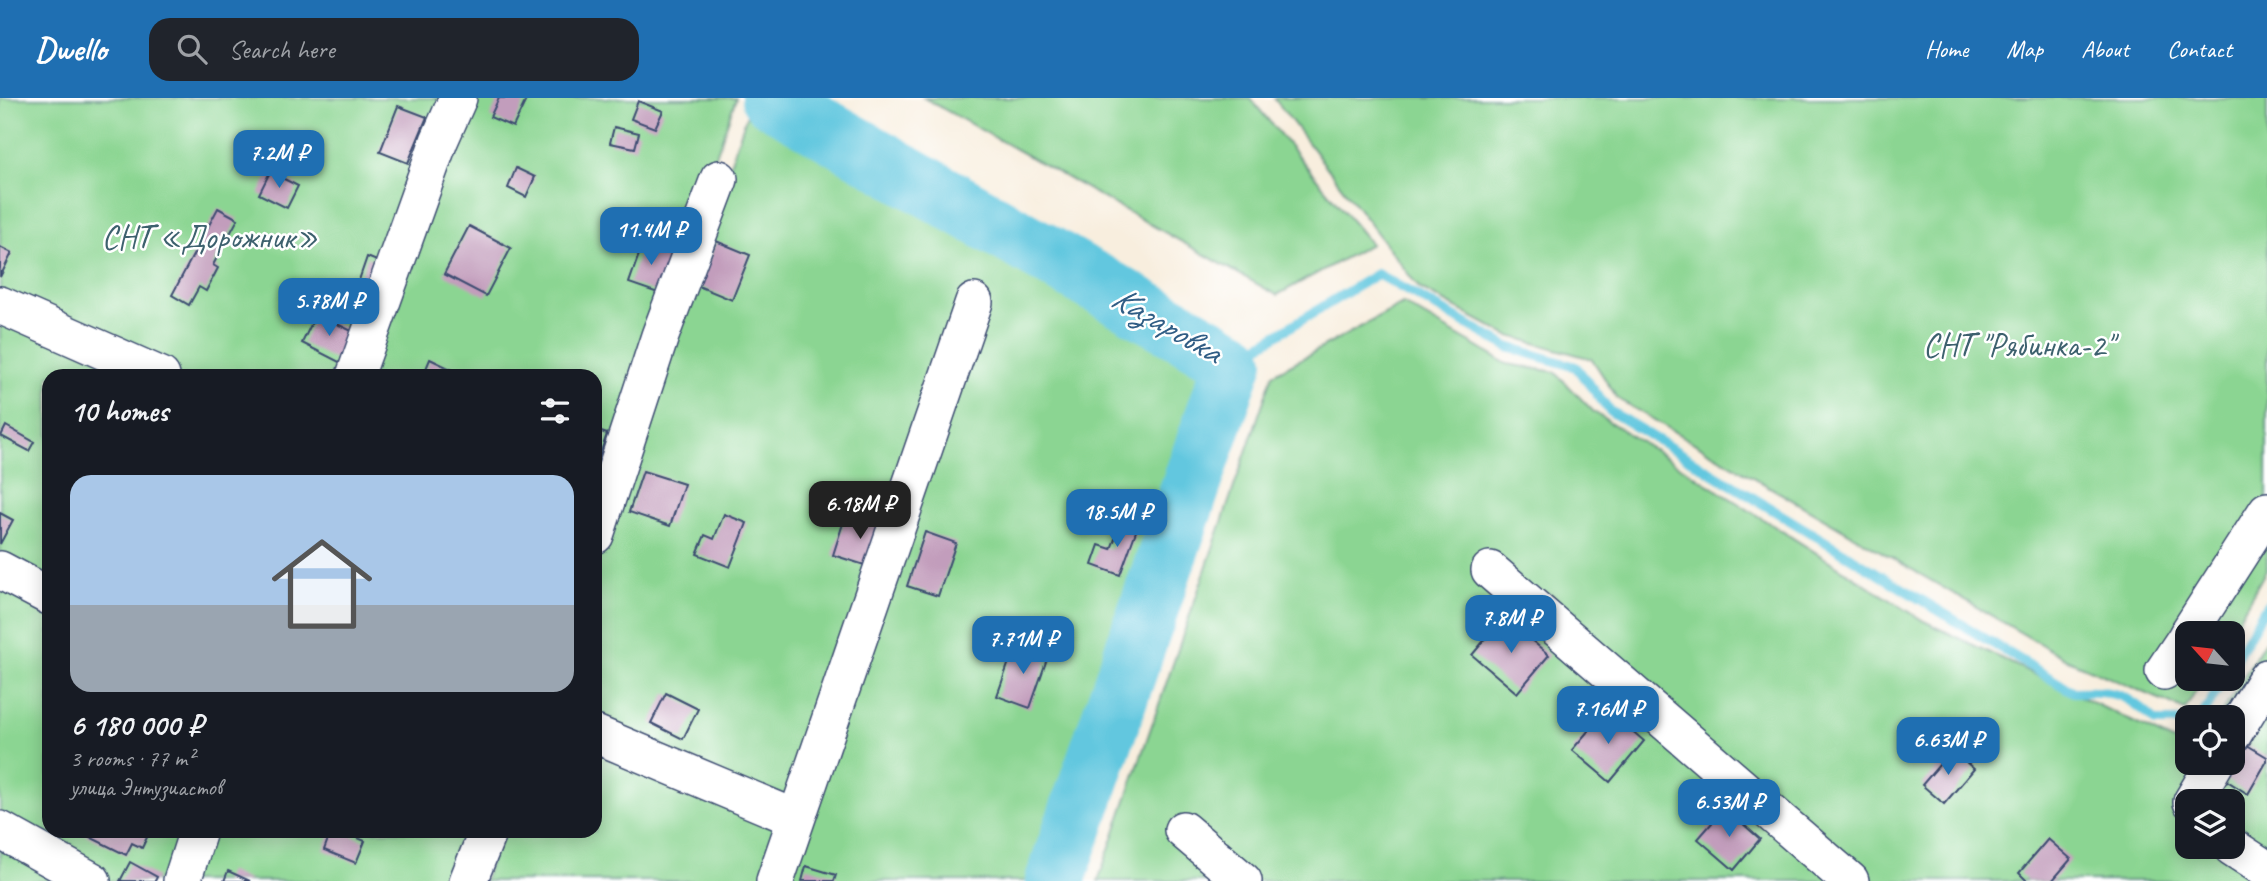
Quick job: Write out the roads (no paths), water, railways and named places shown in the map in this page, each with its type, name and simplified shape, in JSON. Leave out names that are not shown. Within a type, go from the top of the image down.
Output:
[{"type":"street","points":[[358,369],[439,141],[458,98]]},
{"type":"street","points":[[602,514],[660,336],[719,179]]},
{"type":"street","points":[[775,881],[974,302]]},
{"type":"street","points":[[0,305],[145,369]]},
{"type":"street","points":[[2196,621],[2267,510]]},
{"type":"street","points":[[0,570],[42,592]]},
{"type":"street","points":[[1490,570],[1850,881]]},
{"type":"street","points":[[2164,671],[2175,654]]},
{"type":"street","points":[[2245,714],[2267,678]]},
{"type":"street","points":[[602,737],[795,818]]},
{"type":"street","points":[[0,830],[92,881]]},
{"type":"street","points":[[1183,830],[1243,881]]},
{"type":"street","points":[[182,881],[196,838]]},
{"type":"street","points":[[468,881],[485,838]]},
{"type":"street","points":[[2245,856],[2267,870]]},
{"type":"waterway","name":"Казаровка","points":[[771,98],[1234,361],[1055,881]]},
{"type":"waterway","points":[[1234,361],[1377,274],[1508,347],[1576,367],[1610,411],[2073,692],[2119,695],[2156,722],[2175,722]]},
{"type":"waterway","points":[[2245,643],[2267,605]]},
{"type":"waterway","points":[[2209,705],[2217,691]]},
{"type":"park label","name":"СНТ «Дорожник»","points":[[210,237]]},
{"type":"park label","name":"СНТ \"Рябинка-2\"","points":[[2018,345]]}]
